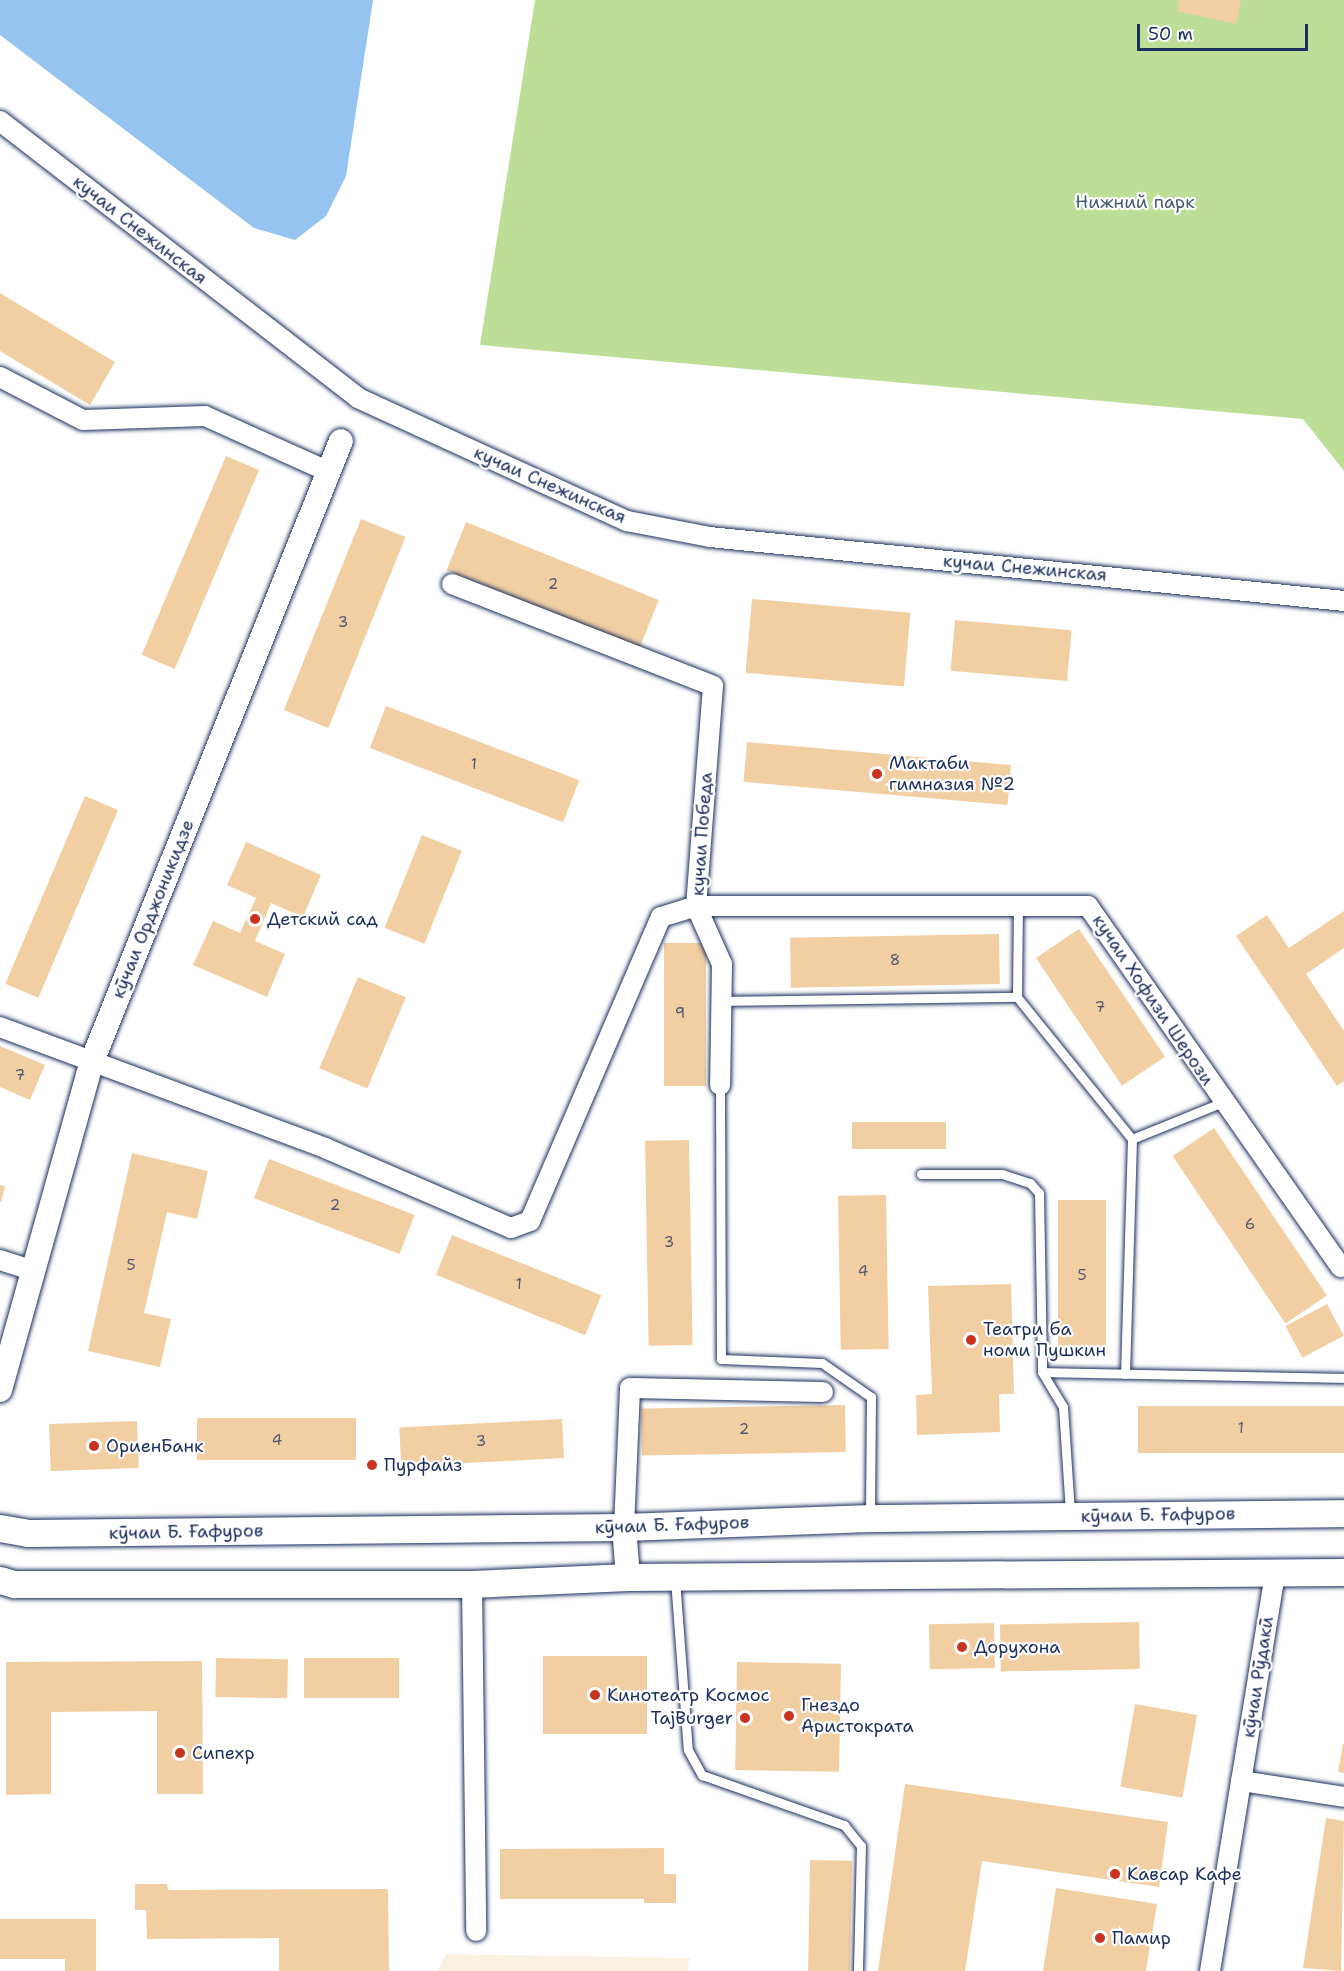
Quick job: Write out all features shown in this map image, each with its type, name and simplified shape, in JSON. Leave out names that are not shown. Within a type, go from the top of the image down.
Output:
[{"type":"main road","name":"кӯчаи Б. Ғафуров","points":[[0,1528],[27,1533],[624,1527],[870,1518],[1344,1513]]},
{"type":"main road","points":[[0,1580],[14,1584],[472,1584],[628,1577],[1344,1572]]},
{"type":"street","name":"кучаи Снежинская","points":[[0,121],[358,398],[627,521],[710,537],[1344,601]]},
{"type":"street","points":[[0,377],[83,420],[205,416],[329,472]]},
{"type":"street","name":"кӯчаи Орджоникидзе","points":[[0,1390],[91,1064],[341,441]]},
{"type":"street","name":"кучаи Победа","points":[[452,584],[713,686],[696,906],[722,964],[720,1085]]},
{"type":"street","name":"кучаи Хофизи Шерози","points":[[91,1064],[325,1148],[511,1228],[530,1221],[661,917],[696,906],[1088,906],[1343,1272]]},
{"type":"street","points":[[0,1027],[91,1064]]},
{"type":"street","points":[[0,1260],[33,1271]]},
{"type":"street","points":[[628,1577],[624,1527],[630,1388],[823,1392]]},
{"type":"street","name":"кӯчаи Рӯдакӣ","points":[[1210,1971],[1275,1572]]},
{"type":"street","points":[[472,1584],[476,1931]]},
{"type":"street","points":[[1241,1781],[1344,1797]]},
{"type":"lane","points":[[1018,906],[1017,997],[1132,1139],[1125,1374]]},
{"type":"lane","points":[[722,1001],[1017,997]]},
{"type":"lane","points":[[720,1085],[721,1359],[822,1364],[871,1396],[870,1518]]},
{"type":"lane","points":[[1132,1139],[1223,1102]]},
{"type":"lane","points":[[921,1173],[1002,1174],[1030,1183],[1039,1193],[1042,1372],[1064,1407],[1070,1516]]},
{"type":"lane","points":[[1042,1372],[1344,1378]]},
{"type":"lane","points":[[675,1577],[688,1750],[702,1774],[844,1825],[861,1846],[858,1971]]},
{"type":"shaded area","points":[[446,1954],[690,1958],[688,1971],[438,1971]]},
{"type":"green space","name":"Нижний парк","points":[[535,0],[1344,0],[1344,471],[1303,419],[480,345]]},
{"type":"water","points":[[0,0],[373,0],[346,176],[326,216],[295,240],[254,228],[0,35]]},
{"type":"building","points":[[1179,0],[1241,0],[1236,24],[1177,11]]},
{"type":"building","points":[[0,293],[115,362],[90,405],[0,351]]},
{"type":"building","points":[[226,456],[259,470],[175,669],[142,655]]},
{"type":"building","points":[[361,519],[406,537],[328,728],[284,710]]},
{"type":"building","points":[[466,522],[659,600],[639,648],[447,570]]},
{"type":"building","points":[[752,599],[910,613],[904,687],[746,673]]},
{"type":"building","points":[[955,620],[1072,630],[1067,681],[951,671]]},
{"type":"building","points":[[386,706],[579,780],[563,822],[370,748]]},
{"type":"building","name":"Мактаби гимназия №2","points":[[747,742],[1011,765],[1008,805],[744,782]]},
{"type":"building","points":[[85,796],[118,810],[38,998],[5,984]]},
{"type":"building","points":[[422,835],[462,851],[424,944],[385,928]]},
{"type":"building","name":"Детский сад","points":[[246,842],[321,875],[303,917],[271,903],[255,941],[285,954],[267,997],[193,965],[213,921],[240,933],[256,898],[227,885]]},
{"type":"building","points":[[1344,911],[1344,948],[1306,974],[1344,1031],[1344,1081],[1337,1086],[1236,936],[1267,915],[1289,948]]},
{"type":"building","points":[[1079,929],[1165,1057],[1122,1086],[1036,958]]},
{"type":"building","points":[[999,934],[1000,984],[791,988],[790,938]]},
{"type":"building","points":[[664,943],[706,943],[706,1086],[664,1086]]},
{"type":"building","points":[[358,977],[406,997],[367,1088],[319,1068]]},
{"type":"building","points":[[0,1046],[45,1065],[30,1100],[0,1087]]},
{"type":"building","points":[[852,1122],[946,1122],[946,1149],[852,1149]]},
{"type":"building","points":[[1214,1128],[1327,1295],[1286,1323],[1173,1156]]},
{"type":"building","points":[[689,1140],[693,1345],[649,1346],[645,1141]]},
{"type":"building","points":[[132,1153],[208,1171],[197,1219],[167,1212],[144,1313],[171,1319],[160,1367],[88,1351]]},
{"type":"building","points":[[269,1159],[415,1215],[400,1254],[254,1198]]},
{"type":"building","points":[[0,1185],[5,1186],[1,1202],[0,1202]]},
{"type":"building","points":[[886,1195],[889,1349],[841,1350],[838,1196]]},
{"type":"building","points":[[1058,1200],[1106,1200],[1106,1352],[1058,1352]]},
{"type":"building","points":[[452,1235],[601,1295],[585,1335],[436,1275]]},
{"type":"building","name":"Театри ба номи Пушкин","points":[[1011,1284],[1014,1394],[999,1394],[1000,1432],[917,1435],[916,1395],[932,1394],[928,1286]]},
{"type":"building","points":[[1327,1304],[1344,1336],[1302,1358],[1286,1326]]},
{"type":"building","points":[[845,1405],[846,1452],[642,1456],[641,1409]]},
{"type":"building","points":[[1138,1406],[1344,1406],[1344,1453],[1138,1453]]},
{"type":"building","points":[[197,1418],[356,1418],[356,1460],[197,1460]]},
{"type":"building","points":[[562,1419],[564,1458],[401,1466],[399,1428]]},
{"type":"building","name":"ОриенБанк","points":[[137,1421],[139,1468],[51,1471],[49,1424]]},
{"type":"building","points":[[1139,1622],[1140,1669],[1001,1671],[1000,1624]]},
{"type":"building","name":"Дорухона","points":[[994,1623],[995,1668],[930,1669],[929,1624]]},
{"type":"building","name":"Кинотеатр Космос","points":[[543,1656],[647,1656],[647,1734],[543,1734]]},
{"type":"building","points":[[216,1658],[288,1659],[287,1698],[215,1697]]},
{"type":"building","points":[[304,1658],[399,1658],[399,1698],[304,1698]]},
{"type":"building","name":"Сипехр","points":[[202,1661],[203,1794],[157,1794],[157,1711],[51,1712],[51,1794],[6,1795],[6,1662]]},
{"type":"building","name":"Гнездо Аристократа","points":[[737,1662],[841,1664],[839,1772],[735,1770]]},
{"type":"building","points":[[1135,1704],[1197,1715],[1182,1798],[1120,1787]]},
{"type":"building","points":[[1344,1744],[1344,1773],[1338,1772]]},
{"type":"building","name":"Кавсар Кафе","points":[[905,1784],[1168,1822],[1159,1887],[982,1861],[965,1971],[878,1971]]},
{"type":"building","points":[[1326,1818],[1344,1821],[1341,1971],[1303,1968]]},
{"type":"building","points":[[664,1848],[664,1874],[676,1874],[676,1903],[644,1903],[644,1899],[500,1899],[500,1849]]},
{"type":"building","points":[[810,1860],[852,1861],[850,1971],[808,1971]]},
{"type":"building","points":[[135,1884],[167,1884],[168,1890],[388,1889],[389,1971],[279,1971],[279,1938],[147,1939],[146,1910],[135,1910]]},
{"type":"building","name":"Памир","points":[[1056,1888],[1157,1904],[1146,1971],[1043,1971]]},
{"type":"building","points":[[0,1919],[96,1919],[96,1971],[65,1971],[65,1959],[0,1959]]},
{"type":"place","name":"Мактаби гимназия №2","points":[[877,774]]},
{"type":"place","name":"Детский сад","points":[[255,919]]},
{"type":"place","name":"Театри ба номи Пушкин","points":[[971,1340]]},
{"type":"place","name":"ОриенБанк","points":[[94,1446]]},
{"type":"place","name":"Пурфайз","points":[[372,1465]]},
{"type":"place","name":"Дорухона","points":[[962,1647]]},
{"type":"place","name":"Кинотеатр Космос","points":[[595,1695]]},
{"type":"place","name":"Гнездо Аристократа","points":[[789,1716]]},
{"type":"place","name":"TajBurger","points":[[745,1718]]},
{"type":"place","name":"Сипехр","points":[[180,1753]]},
{"type":"place","name":"Кавсар Кафе","points":[[1115,1874]]},
{"type":"place","name":"Памир","points":[[1100,1938]]}]
